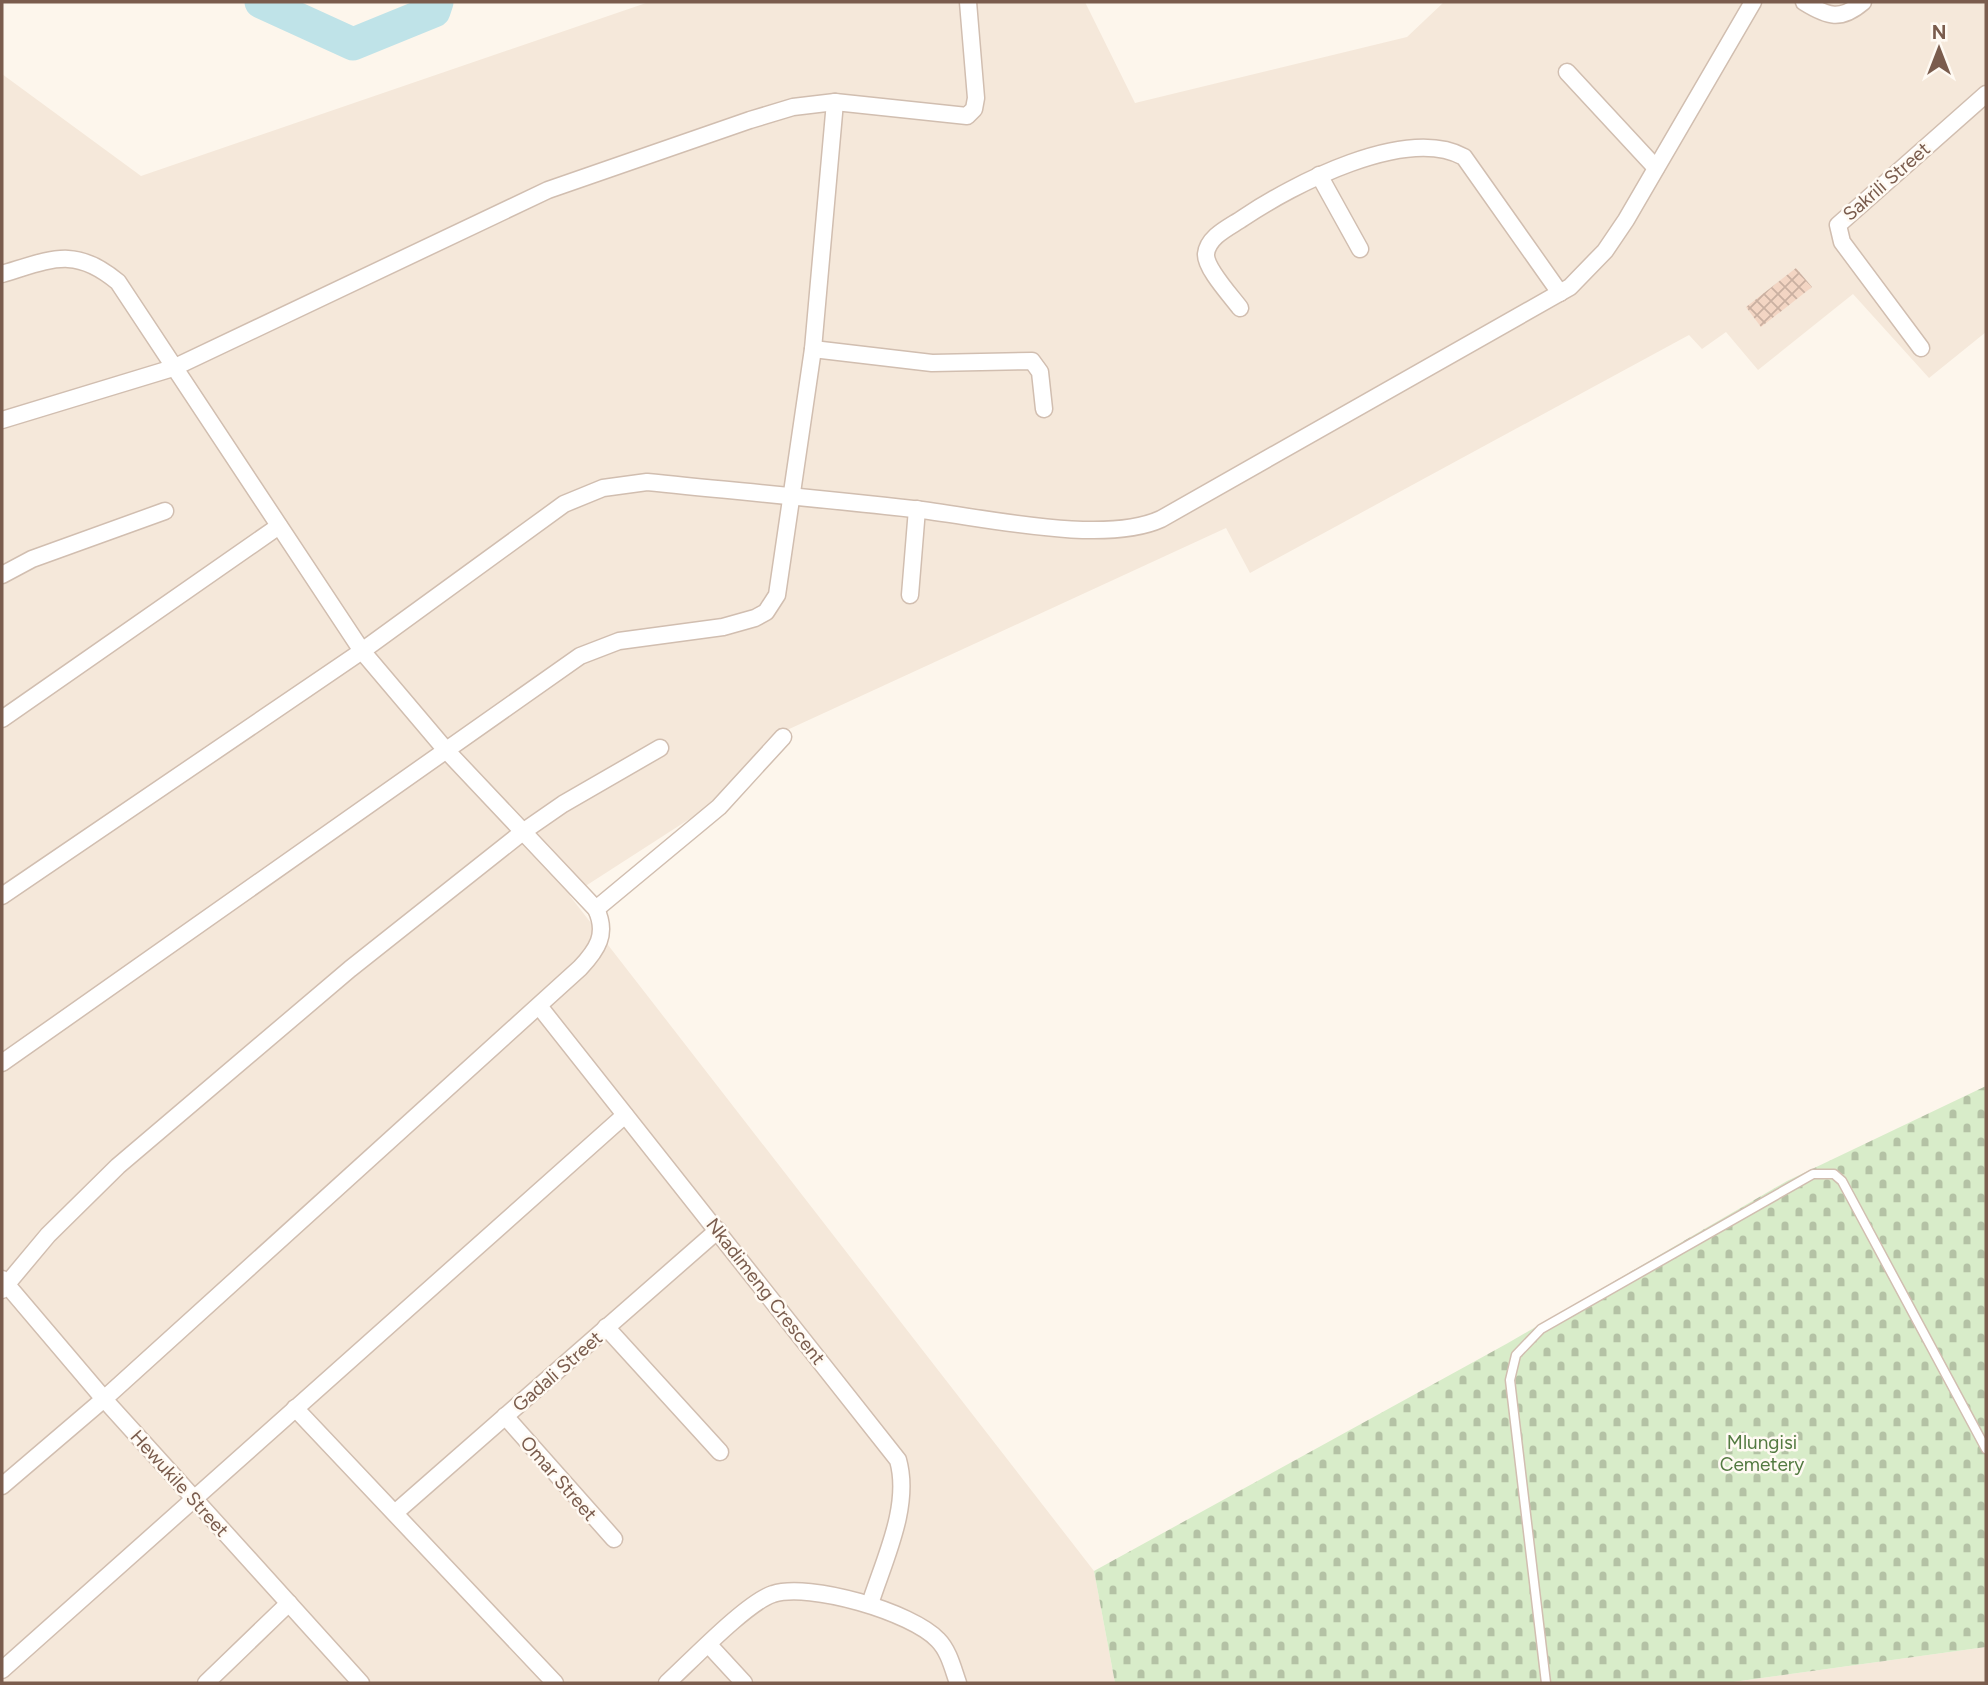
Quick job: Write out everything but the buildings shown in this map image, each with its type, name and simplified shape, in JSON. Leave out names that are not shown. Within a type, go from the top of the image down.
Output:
[{"type":"street","points":[[2,420],[173,368],[574,180],[750,120],[793,107],[835,102],[967,116],[974,108],[976,99],[968,2]]},
{"type":"street","points":[[2,896],[362,651],[565,505],[603,488],[647,482],[916,509],[1079,530],[1122,530],[1150,524],[1560,293],[1583,275],[1605,251],[1753,2]]},
{"type":"street","points":[[1804,2],[1821,13],[1837,16],[1852,11],[1863,2]]},
{"type":"street","points":[[1567,72],[1656,168]]},
{"type":"street","name":"Sakrili Street","points":[[1921,348],[1842,242],[1838,225],[1985,99]]},
{"type":"street","points":[[2,1063],[559,670],[600,646],[646,636],[723,627],[766,612],[777,595],[794,496],[813,349],[835,102]]},
{"type":"street","points":[[1240,308],[1208,264],[1210,244],[1216,236],[1276,196],[1319,175],[1393,153],[1428,149],[1459,154],[1560,293]]},
{"type":"street","points":[[1319,175],[1360,249]]},
{"type":"street","points":[[2,274],[62,258],[80,259],[97,265],[118,282],[362,651],[445,749],[596,909],[602,928],[594,954],[539,1006],[104,1399],[2,1486]]},
{"type":"street","points":[[813,349],[932,363],[1032,361],[1040,372],[1044,409]]},
{"type":"street","points":[[910,595],[916,509]]},
{"type":"street","points":[[2,575],[32,559],[165,511]]},
{"type":"street","points":[[2,719],[279,526]]},
{"type":"street","points":[[596,909],[719,807],[783,737]]},
{"type":"street","points":[[3,1285],[48,1235],[118,1166],[350,969],[524,831],[660,748]]},
{"type":"street","name":"Nkadimeng Crescent","points":[[539,1006],[898,1460],[903,1485],[900,1505],[870,1604]]},
{"type":"street","points":[[2,1670],[196,1500],[295,1408],[625,1115]]},
{"type":"street","name":"Gadali Street","points":[[396,1511],[718,1230]]},
{"type":"street","name":"Hewukile Street","points":[[3,1285],[361,1683]]},
{"type":"street","points":[[607,1328],[720,1452]]},
{"type":"street","points":[[295,1408],[396,1511],[555,1683]]},
{"type":"street","name":"Omar Street","points":[[505,1416],[614,1539]]},
{"type":"street","points":[[667,1683],[760,1600],[783,1591],[807,1590],[870,1604],[926,1630],[938,1640],[958,1683]]},
{"type":"street","points":[[206,1683],[289,1603]]},
{"type":"street","points":[[709,1644],[744,1683]]},
{"type":"lane","points":[[1546,1683],[1510,1380],[1516,1355],[1541,1329],[1813,1174],[1834,1174],[1842,1181],[1986,1448]]},
{"type":"shaded area","points":[[649,2],[1085,2],[1135,103],[1407,37],[1444,2],[1986,2],[1986,332],[1929,378],[1853,294],[1758,370],[1726,332],[1702,349],[1689,335],[1250,573],[1226,528],[774,736],[705,809],[570,896],[1094,1571],[1115,1683],[2,1683],[2,74],[141,176]]},
{"type":"shaded area","points":[[1986,1647],[1986,1683],[1726,1683]]},
{"type":"green space","name":"Mlungisi Cemetery","points":[[1986,1086],[1986,1647],[1726,1683],[1115,1683],[1094,1571],[1508,1343],[1787,1181]]},
{"type":"waterway","points":[[261,2],[353,44],[434,11],[437,2]]}]
